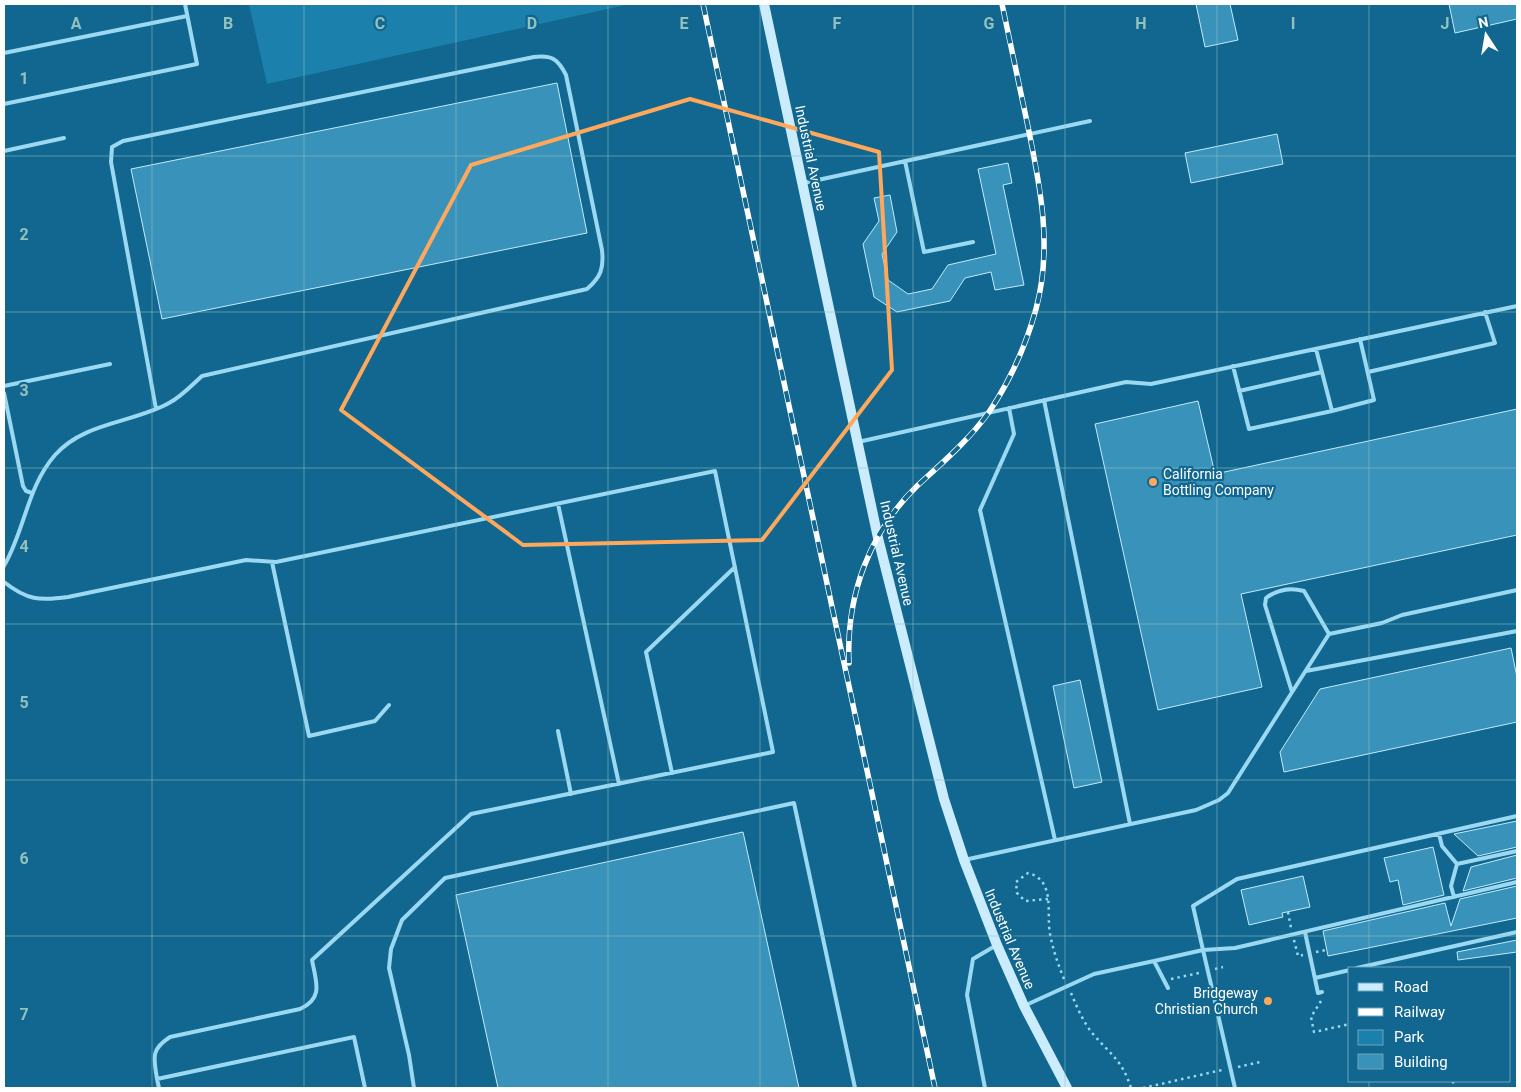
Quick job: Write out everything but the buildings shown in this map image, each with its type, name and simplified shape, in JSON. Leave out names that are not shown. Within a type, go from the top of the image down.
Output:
[{"type":"street","name":"Industrial Avenue","points":[[764,4],[837,340],[856,442],[944,799],[964,860],[997,945],[1024,1006],[1067,1088]]},
{"type":"lane","points":[[4,104],[197,64],[185,4]]},
{"type":"lane","points":[[4,53],[187,16]]},
{"type":"lane","points":[[4,566],[18,535],[32,493],[44,469],[66,445],[96,428],[127,420],[156,409],[170,402],[202,376],[587,289],[598,280],[604,267],[602,250],[566,75],[560,63],[549,56],[534,57],[123,141],[112,147],[111,162],[156,409]]},
{"type":"lane","points":[[803,183],[1090,121]]},
{"type":"lane","points":[[4,151],[64,138]]},
{"type":"lane","points":[[905,161],[924,252],[973,242]]},
{"type":"lane","points":[[856,442],[1126,382],[1151,384],[1517,306]]},
{"type":"lane","points":[[1368,372],[1495,343],[1485,312]]},
{"type":"lane","points":[[1233,366],[1249,429],[1374,400],[1360,339]]},
{"type":"lane","points":[[1316,348],[1332,411]]},
{"type":"lane","points":[[4,386],[110,364]]},
{"type":"lane","points":[[1239,391],[1322,372]]},
{"type":"lane","points":[[4,393],[23,486],[26,491],[32,493]]},
{"type":"lane","points":[[1044,400],[1130,824]]},
{"type":"lane","points":[[1009,408],[1014,434],[980,510],[1055,840]]},
{"type":"lane","points":[[4,582],[22,596],[44,600],[246,560],[272,562],[715,471],[773,752],[471,814],[312,960],[317,986],[316,998],[310,1004],[300,1009],[170,1037],[158,1045],[154,1057],[159,1088]]},
{"type":"lane","points":[[558,504],[619,784]]},
{"type":"lane","points":[[272,562],[309,736],[375,721],[389,705]]},
{"type":"lane","points":[[672,773],[646,652],[735,567]]},
{"type":"lane","points":[[1292,692],[1265,605],[1266,598],[1274,592],[1292,588],[1304,591],[1329,634]]},
{"type":"lane","points":[[964,860],[1196,810],[1224,797],[1329,634],[1382,622],[1402,615],[1517,590]]},
{"type":"lane","points":[[1306,671],[1517,631]]},
{"type":"lane","points":[[558,731],[571,794]]},
{"type":"lane","points":[[414,1088],[409,1055],[389,968],[391,948],[402,920],[445,878],[794,803],[855,1088]]},
{"type":"lane","points":[[1235,1088],[1193,906],[1237,879],[1517,816]]},
{"type":"lane","points":[[1439,834],[1442,846],[1457,864]]},
{"type":"lane","points":[[1457,864],[1517,851]]},
{"type":"lane","points":[[1454,897],[1451,886],[1457,864]]},
{"type":"lane","points":[[1024,1006],[1094,974],[1203,950],[1235,948],[1517,882]]},
{"type":"lane","points":[[1305,932],[1318,993],[1322,992]]},
{"type":"lane","points":[[1361,967],[1517,932]]},
{"type":"lane","points":[[985,1088],[967,995],[973,959],[997,945]]},
{"type":"lane","points":[[1154,961],[1168,988]]},
{"type":"lane","points":[[1315,978],[1348,970]]},
{"type":"lane","points":[[157,1079],[354,1037],[365,1088]]},
{"type":"path","points":[[1048,899],[1025,901],[1017,893],[1016,882],[1028,873],[1034,875],[1045,886],[1048,899],[1051,939],[1068,986],[1082,1018],[1093,1034],[1119,1061],[1131,1088]]},
{"type":"path","points":[[1164,981],[1224,967]]},
{"type":"path","points":[[1322,992],[1323,998],[1312,1017],[1314,1032],[1348,1024]]},
{"type":"path","points":[[1143,1088],[1260,1062]]},
{"type":"highlighted area","points":[[690,99],[879,152],[892,370],[762,540],[523,545],[341,410],[471,165]]},
{"type":"green space","points":[[249,4],[630,4],[267,84]]},
{"type":"railway","points":[[703,4],[935,1088]]},
{"type":"railway","points":[[849,663],[849,638],[857,590],[864,566],[874,544],[886,523],[901,503],[965,441],[989,412],[1017,362],[1036,309],[1044,262],[1043,216],[1032,146],[1002,4]]},
{"type":"place","name":"California Bottling Company","points":[[1153,482]]},
{"type":"place","name":"Bridgeway Christian Church","points":[[1268,1001]]}]
